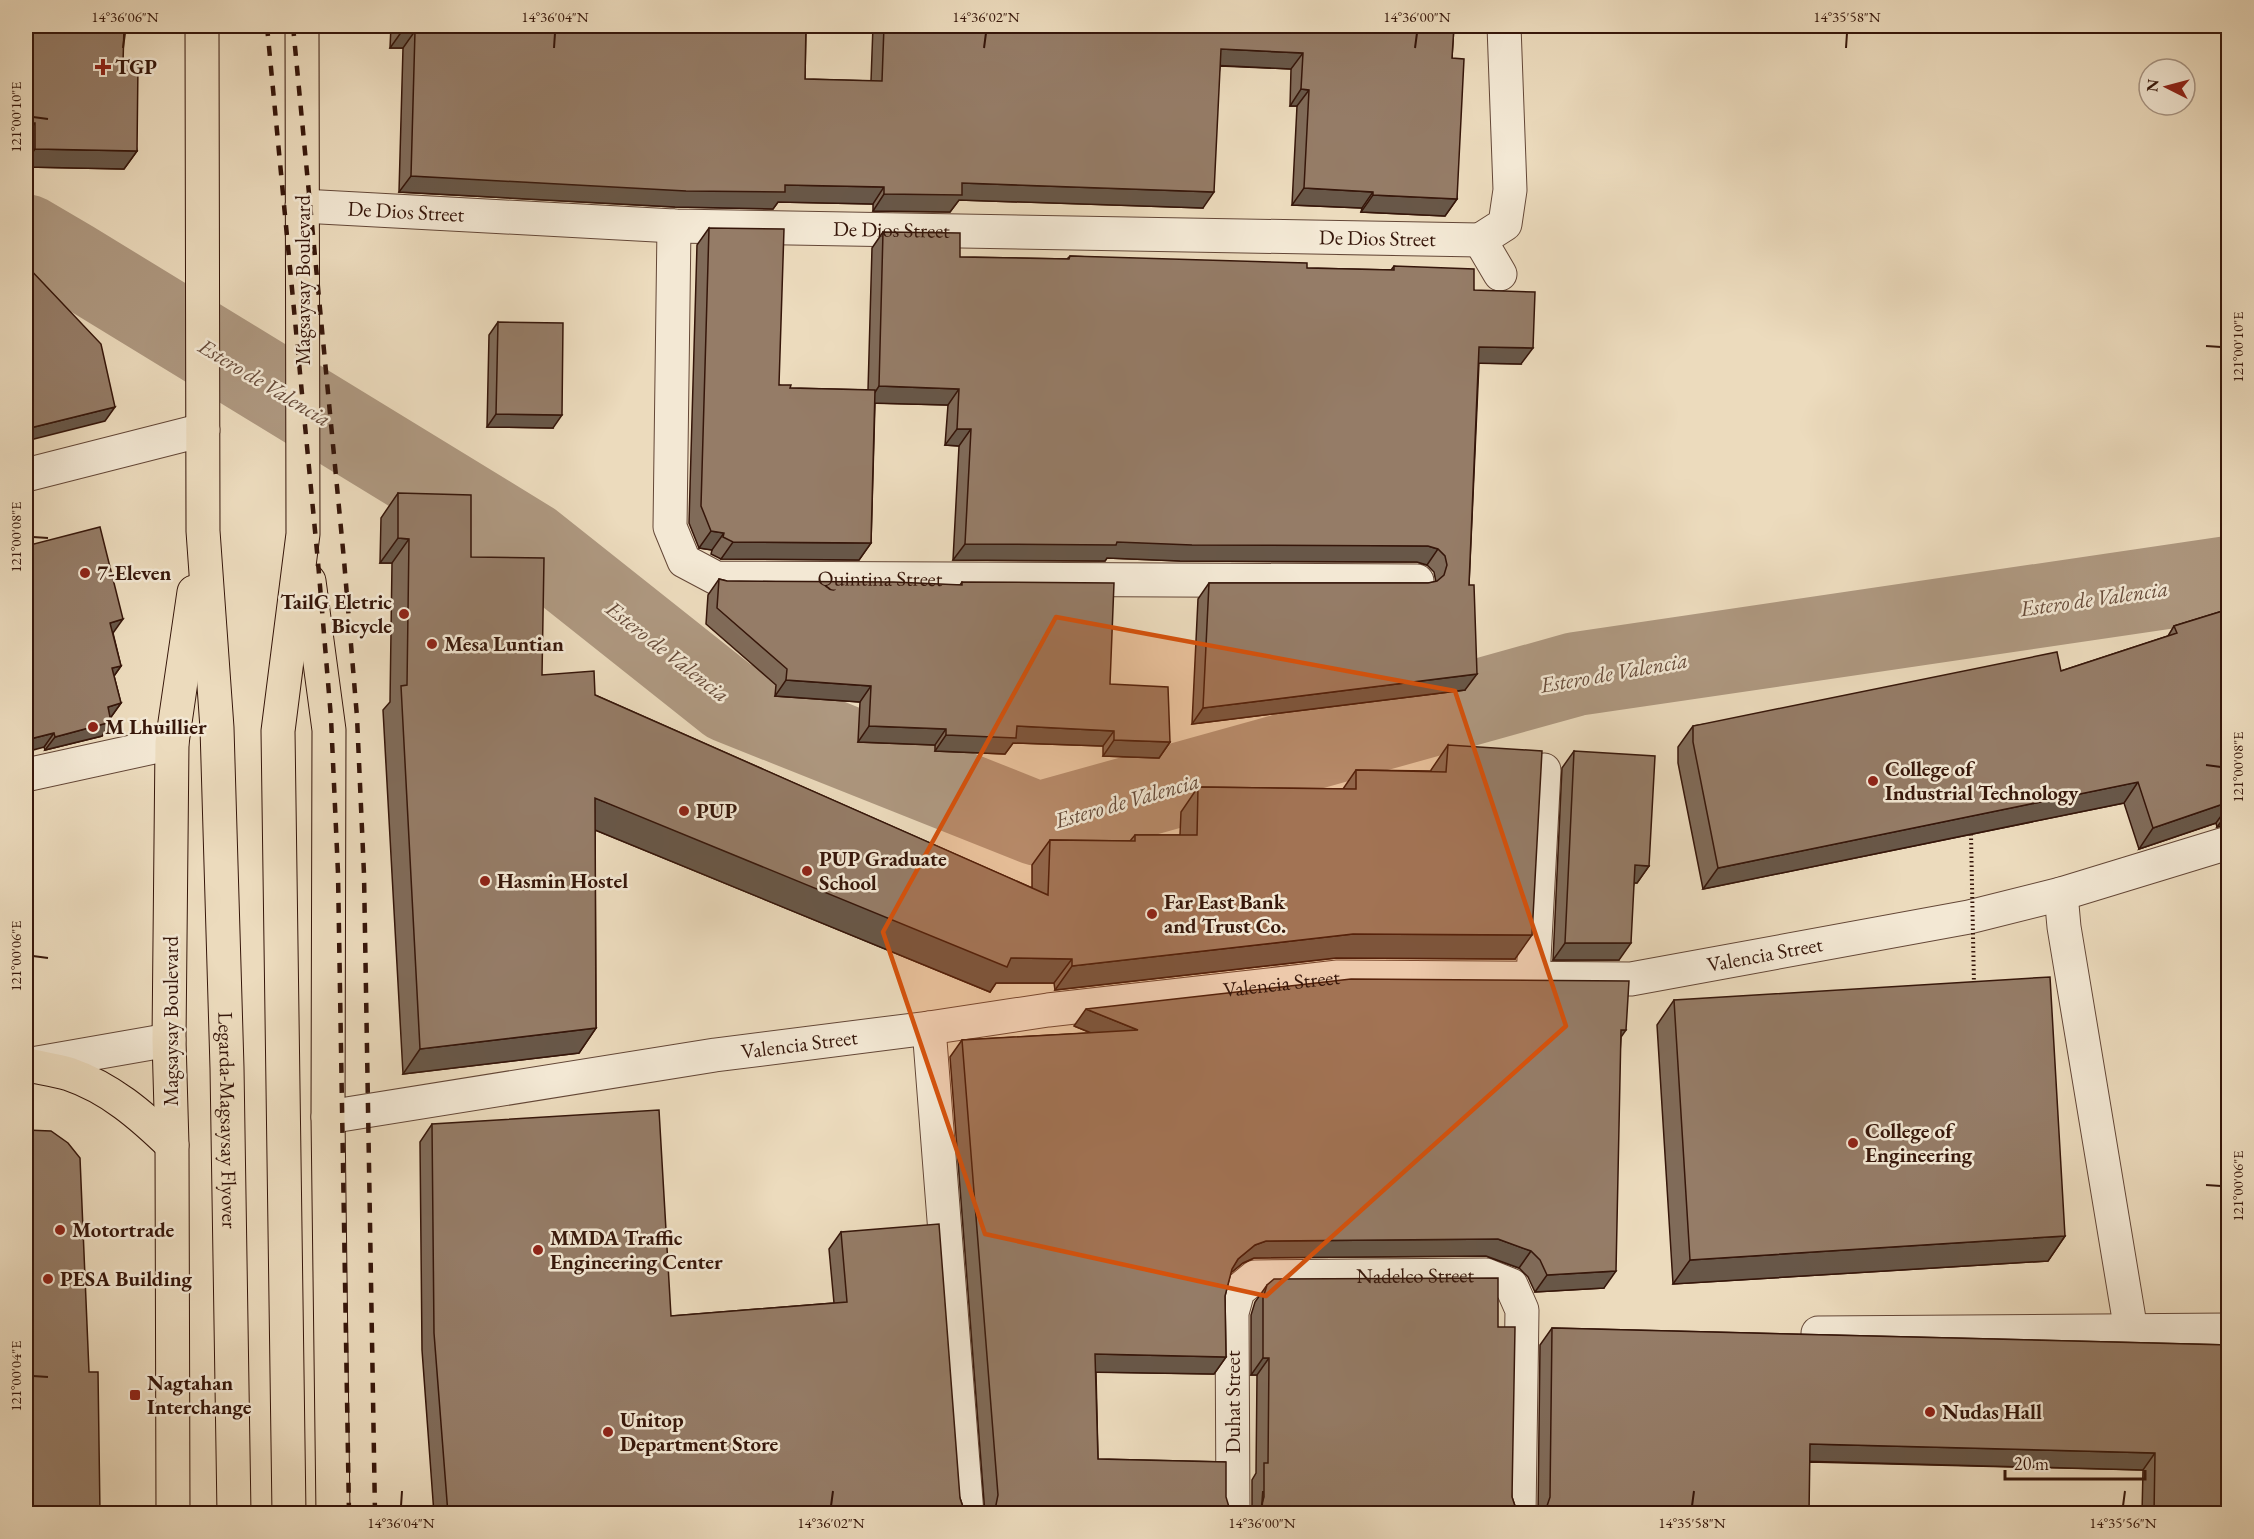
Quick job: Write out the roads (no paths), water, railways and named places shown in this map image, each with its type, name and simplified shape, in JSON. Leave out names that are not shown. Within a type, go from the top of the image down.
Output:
[{"type":"main road","name":"Magsaysay Boulevard","points":[[202,26],[203,531],[217,728]]},
{"type":"main road","name":"Magsaysay Boulevard","points":[[289,1514],[278,731],[303,534],[302,26]]},
{"type":"main road","name":"Magsaysay Boulevard","points":[[173,1514],[172,1145],[169,1040],[172,742],[203,531]]},
{"type":"main road","name":"Magsaysay Boulevard","points":[[303,534],[329,730],[328,1117],[333,1514]]},
{"type":"main road","name":"Legarda-Magsaysay Flyover","points":[[217,728],[227,1079],[234,1514]]},
{"type":"main road","points":[[27,1065],[68,1074],[107,1091],[142,1115],[172,1145]]},
{"type":"street","points":[[1500,274],[1480,240],[1505,224],[1510,190],[1504,26]]},
{"type":"street","name":"De Dios Street","points":[[302,206],[674,226],[1480,240]]},
{"type":"street","name":"Quintina Street","points":[[674,226],[670,527],[684,561],[716,578],[1417,580]]},
{"type":"street","points":[[26,475],[203,417]]},
{"type":"street","points":[[26,775],[172,742]]},
{"type":"street","points":[[1533,978],[1544,770]]},
{"type":"street","name":"Valencia Street","points":[[328,1117],[690,1059],[1048,1010],[1338,978],[1631,979],[1969,917],[2061,894],[2229,843]]},
{"type":"street","points":[[2061,894],[2064,927],[2131,1331]]},
{"type":"street","points":[[929,1028],[967,1514]]},
{"type":"street","points":[[27,1065],[169,1040]]},
{"type":"street","name":"Nadelco Street","points":[[1238,1291],[1255,1277],[1486,1275],[1511,1285],[1522,1310],[1519,1514]]},
{"type":"street","name":"Duhat Street","points":[[1233,1514],[1233,1313],[1238,1291]]},
{"type":"street","points":[[1818,1333],[2229,1330]]},
{"type":"waterway","name":"Estero de Valencia","points":[[26,236],[530,543],[729,701],[1038,824],[1576,674],[2228,578]]},
{"type":"railway","points":[[267,26],[331,718],[338,873],[349,1514]]},
{"type":"railway","points":[[293,26],[357,717],[364,874],[375,1514]]},
{"type":"place","name":"TGP","points":[[103,67]]},
{"type":"place","name":"7-Eleven","points":[[85,573]]},
{"type":"place","name":"TailG Eletric Bicycle","points":[[404,614]]},
{"type":"place","name":"Mesa Luntian","points":[[432,644]]},
{"type":"place","name":"M Lhuillier","points":[[93,727]]},
{"type":"place","name":"College of Industrial Technology","points":[[1873,781]]},
{"type":"place","name":"PUP","points":[[684,811]]},
{"type":"place","name":"PUP Graduate School","points":[[807,871]]},
{"type":"place","name":"Hasmin Hostel","points":[[485,881]]},
{"type":"place","name":"Far East Bank and Trust Co.","points":[[1152,914]]},
{"type":"place","name":"College of Engineering","points":[[1853,1143]]},
{"type":"place","name":"Motortrade","points":[[60,1230]]},
{"type":"place","name":"MMDA Traffic Engineering Center","points":[[538,1250]]},
{"type":"place","name":"PESA Building","points":[[48,1279]]},
{"type":"place","name":"Nagtahan Interchange","points":[[135,1395]]},
{"type":"place","name":"Nudas Hall","points":[[1930,1412]]},
{"type":"place","name":"Unitop Department Store","points":[[608,1432]]}]
